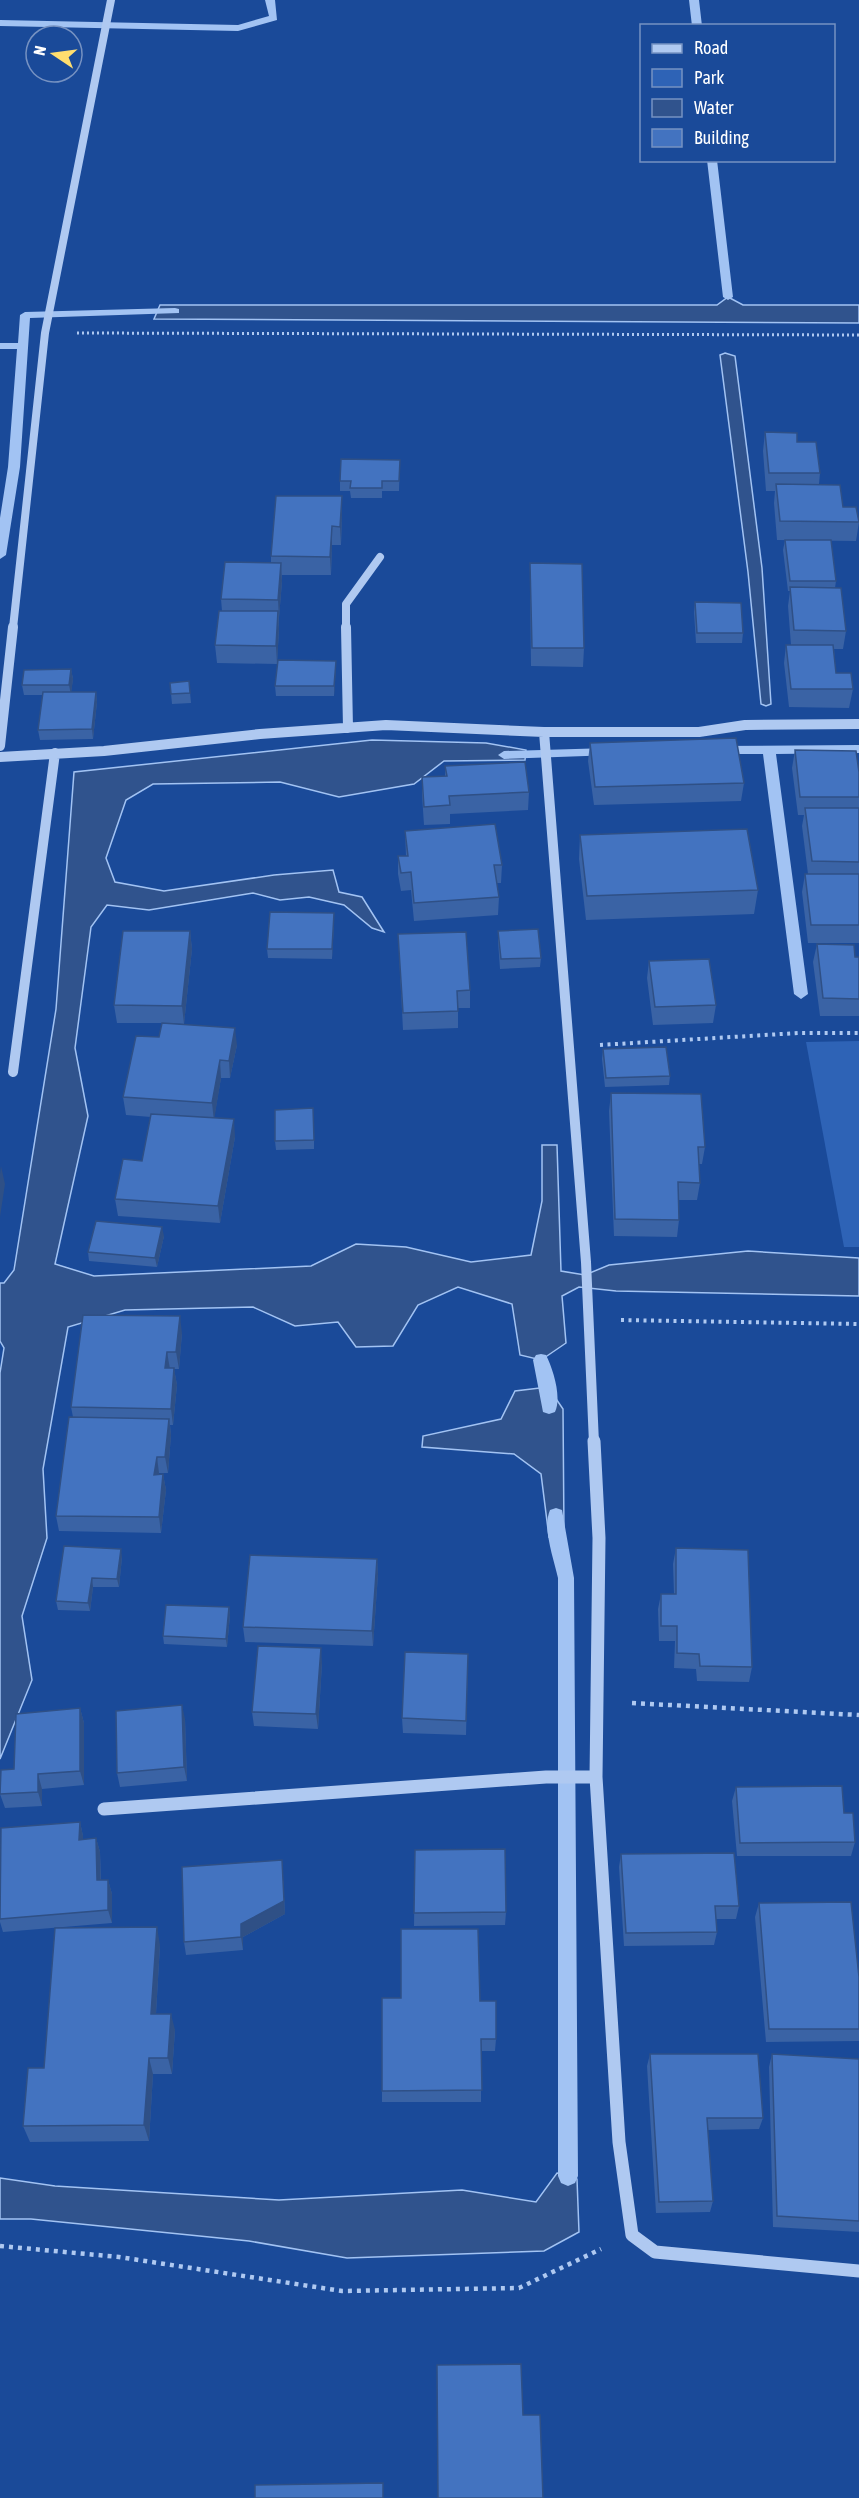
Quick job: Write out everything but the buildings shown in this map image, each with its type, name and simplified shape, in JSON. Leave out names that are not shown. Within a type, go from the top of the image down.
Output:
[{"type":"street","points":[[0,746],[45,333],[111,0]]},
{"type":"street","points":[[348,728],[346,604],[380,557]]},
{"type":"street","points":[[0,757],[386,725],[544,732],[699,732],[745,725],[859,724]]},
{"type":"street","points":[[544,732],[586,1262],[599,1538],[596,1777],[619,2142],[632,2235],[655,2252],[859,2271]]},
{"type":"street","points":[[14,1072],[55,753]]},
{"type":"street","points":[[104,1809],[546,1777],[596,1777]]},
{"type":"path","points":[[45,333],[859,335]]},
{"type":"path","points":[[569,1046],[798,1033],[859,1033]]},
{"type":"path","points":[[588,1319],[859,1324]]},
{"type":"path","points":[[597,1701],[859,1715]]},
{"type":"path","points":[[0,2246],[119,2257],[342,2291],[519,2288],[632,2235]]},
{"type":"green space","points":[[859,1041],[859,1247],[844,1247],[806,1042]]},
{"type":"water","points":[[728,297],[743,305],[859,305],[859,323],[154,319],[160,305],[717,305]]},
{"type":"water","points":[[725,353],[735,356],[762,568],[771,704],[766,706],[761,704],[748,572],[720,355]]},
{"type":"water","points":[[372,740],[486,743],[526,750],[525,760],[444,761],[414,784],[339,797],[280,782],[153,784],[126,800],[106,858],[115,882],[164,891],[274,875],[333,870],[339,892],[362,897],[384,932],[372,928],[344,905],[309,897],[280,900],[253,893],[149,910],[107,905],[91,927],[75,1048],[88,1116],[55,1264],[94,1276],[311,1266],[356,1244],[406,1247],[471,1262],[531,1255],[542,1201],[542,1145],[557,1145],[561,1271],[585,1275],[609,1265],[748,1251],[859,1258],[859,1296],[616,1291],[579,1287],[562,1296],[566,1343],[541,1360],[520,1355],[512,1304],[458,1287],[418,1305],[393,1346],[356,1347],[338,1322],[295,1326],[253,1307],[125,1310],[68,1327],[43,1469],[47,1538],[22,1616],[32,1680],[0,1759],[0,1373],[4,1348],[0,1341],[0,1283],[4,1283],[14,1270],[56,1009],[74,772]]},
{"type":"water","points":[[548,1387],[563,1409],[564,1533],[549,1537],[541,1474],[514,1454],[422,1447],[423,1436],[501,1419],[515,1391]]},
{"type":"water","points":[[557,2173],[577,2179],[579,2232],[544,2251],[347,2258],[249,2241],[31,2219],[0,2219],[0,2178],[55,2186],[279,2200],[462,2190],[536,2202]]},
{"type":"waterway","points":[[0,23],[238,28],[274,18],[270,0]]},
{"type":"waterway","points":[[694,0],[697,24]]},
{"type":"waterway","points":[[712,162],[728,297]]},
{"type":"waterway","points":[[23,346],[25,315],[175,311]]},
{"type":"waterway","points":[[0,346],[23,346]]},
{"type":"waterway","points":[[0,555],[14,467],[23,346]]},
{"type":"waterway","points":[[769,750],[859,749]]},
{"type":"waterway","points":[[717,750],[769,750]]},
{"type":"waterway","points":[[769,750],[801,994]]},
{"type":"waterway","points":[[504,755],[609,752]]},
{"type":"waterway","points":[[541,1360],[548,1387],[549,1407]]},
{"type":"waterway","points":[[556,1515],[557,1534],[566,1578],[568,2176]]}]
